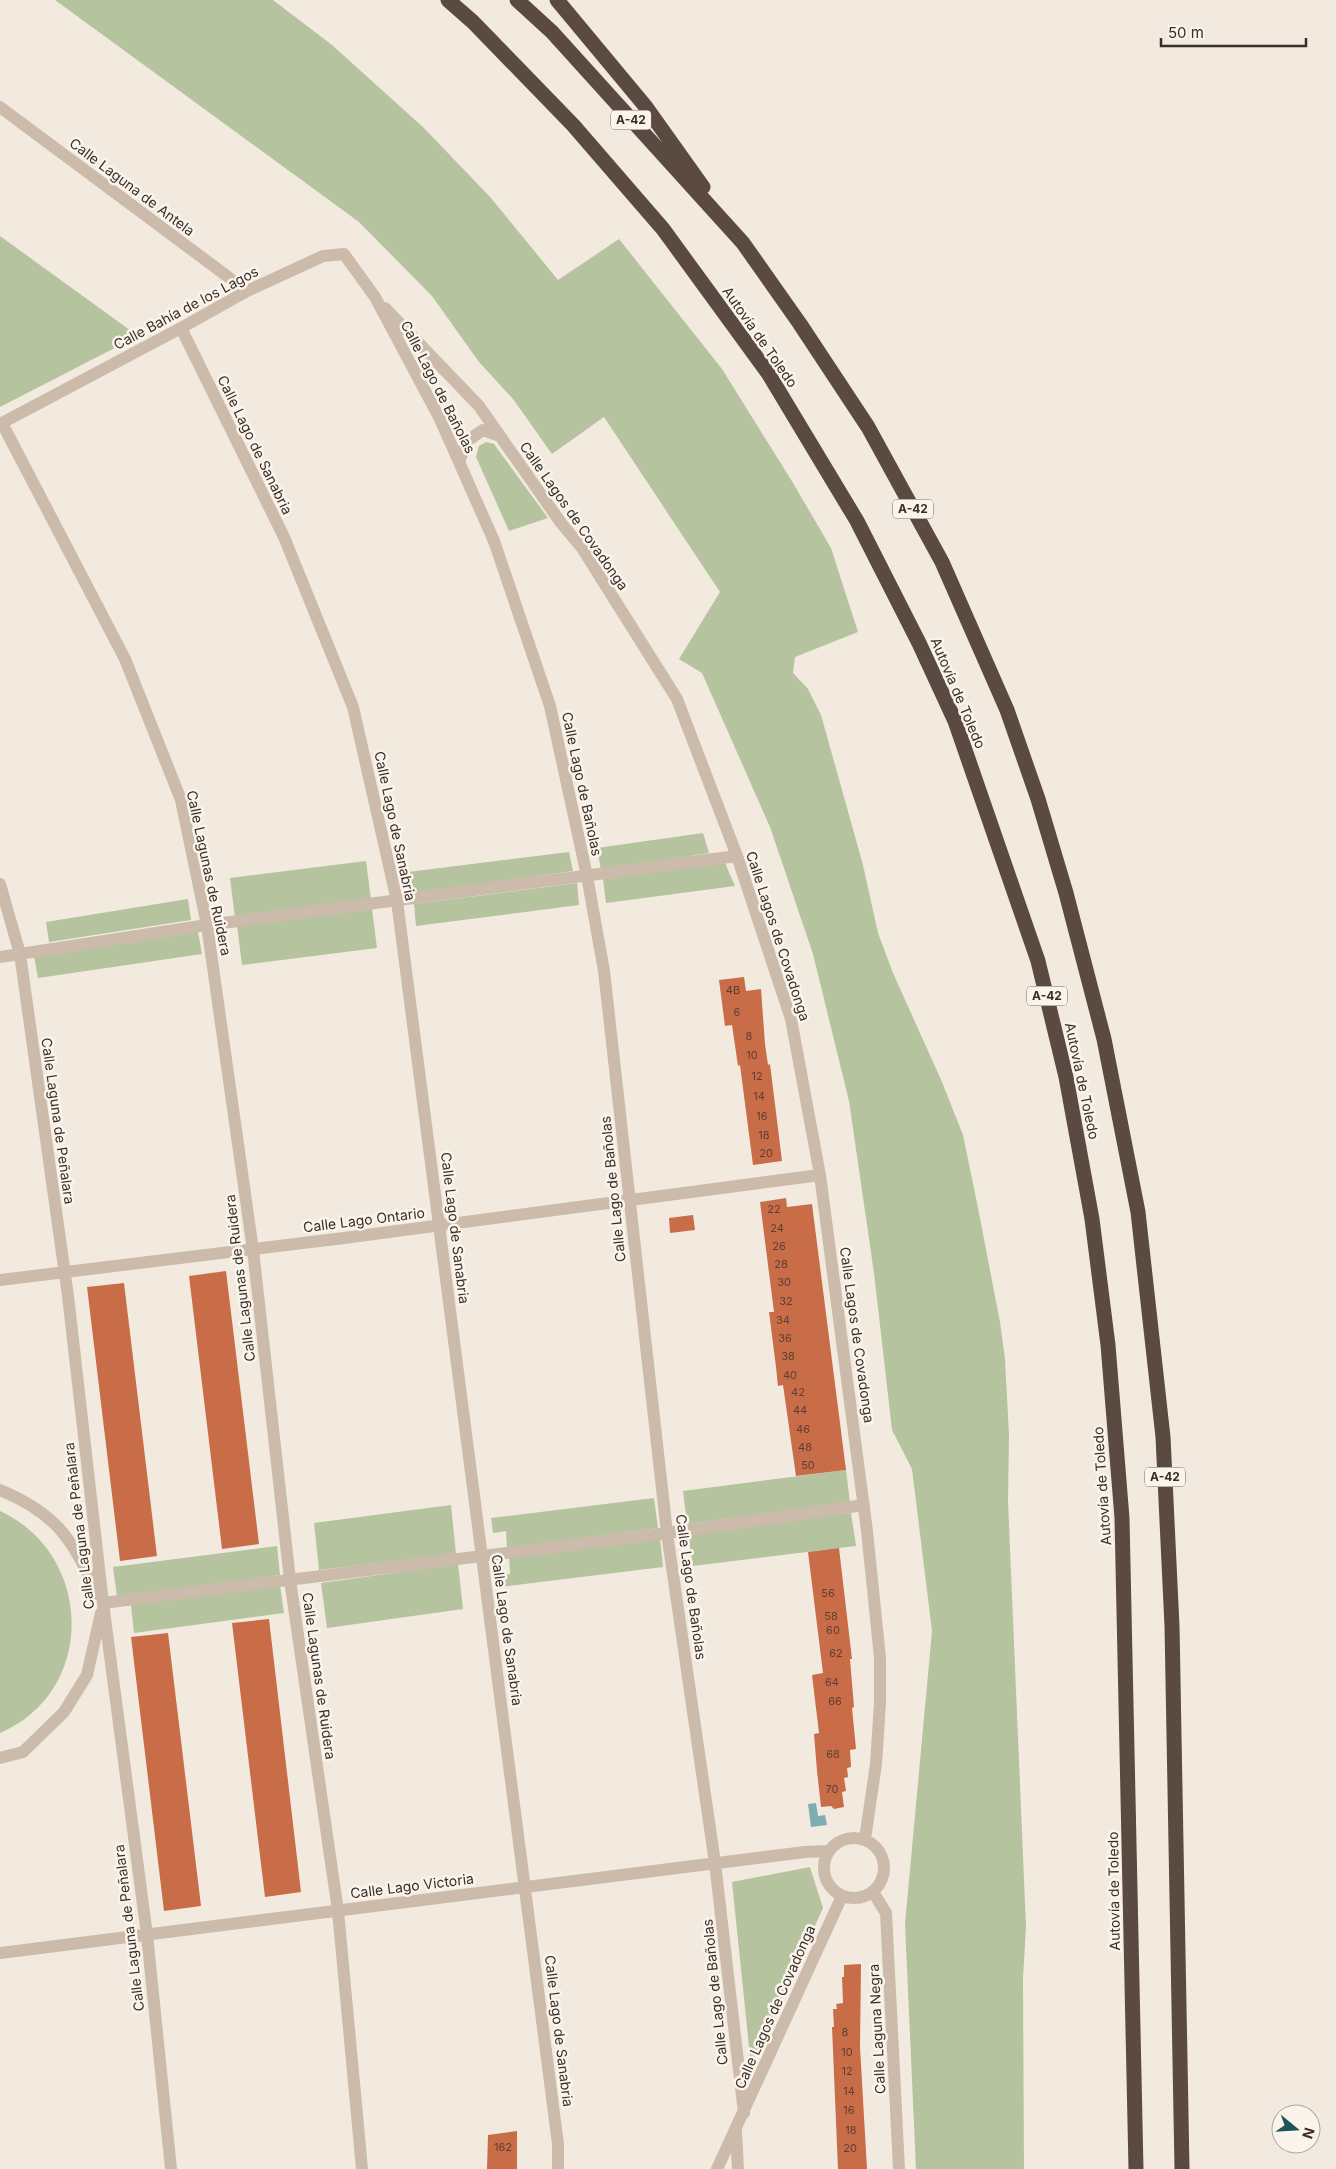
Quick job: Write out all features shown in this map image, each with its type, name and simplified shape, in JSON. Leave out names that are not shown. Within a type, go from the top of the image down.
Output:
[{"type":"highway","name":"Autovía de Toledo","points":[[448,0],[473,22],[573,125],[663,229],[768,373],[857,521],[919,643],[954,721],[1038,961],[1066,1077],[1090,1210],[1109,1355],[1122,1518],[1136,2169]]},
{"type":"highway","name":"Autovía de Toledo","points":[[517,0],[552,32],[743,243],[800,324],[868,427],[942,562],[1007,710],[1035,790],[1066,893],[1104,1039],[1138,1212],[1163,1437],[1172,1626],[1182,2169]]},
{"type":"highway","points":[[557,0],[646,107],[743,243]]},
{"type":"street","name":"Calle Laguna de Antela","points":[[0,107],[247,291]]},
{"type":"street","name":"Calle Bahía de los Lagos","points":[[1,424],[247,291],[323,256],[344,254],[375,297]]},
{"type":"street","name":"Calle Lagos de Covadonga","points":[[375,297],[479,406],[561,523],[582,548],[677,699],[737,856],[791,1019],[820,1175],[864,1505],[880,1658],[881,1681],[876,1764],[865,1839]]},
{"type":"street","name":"Calle Lago de Bañolas","points":[[375,297],[440,419],[494,541],[550,706],[587,876],[604,971],[667,1532],[715,1863],[744,2113]]},
{"type":"street","name":"Calle Lago de Sanabria","points":[[181,328],[284,537],[353,707],[397,901],[526,1886],[558,2144],[558,2169]]},
{"type":"street","name":"Calle Lagunas de Ruidera","points":[[1,424],[125,659],[181,800],[207,925],[253,1250],[290,1580],[338,1911],[362,2169]]},
{"type":"street","points":[[459,462],[467,441],[483,430],[500,436]]},
{"type":"street","points":[[0,957],[207,925],[737,856]]},
{"type":"street","name":"Calle Laguna de Peñalara","points":[[0,884],[20,954],[68,1296],[103,1603],[147,1935],[171,2169]]},
{"type":"street","name":"Calle Lago Ontario","points":[[0,1280],[253,1250],[820,1175]]},
{"type":"street","points":[[0,1490],[44,1512],[63,1531],[79,1556],[103,1603],[87,1675],[64,1712],[23,1752],[0,1758]]},
{"type":"street","points":[[103,1603],[667,1532],[864,1505]]},
{"type":"street","points":[[854,1837],[865,1839],[878,1849],[883,1858],[885,1869],[880,1884],[863,1897],[852,1898],[842,1896],[826,1882],[824,1866],[828,1851],[834,1844],[844,1839],[854,1837]]},
{"type":"street","name":"Calle Lago Victoria","points":[[0,1953],[526,1886],[828,1851]]},
{"type":"street","name":"Calle Laguna Negra","points":[[872,1892],[886,1913],[899,2169]]},
{"type":"street","name":"Calle Lagos de Covadonga","points":[[736,2129],[842,1896]]},
{"type":"street","points":[[717,2169],[736,2129]]},
{"type":"street","points":[[736,2129],[738,2169]]},
{"type":"green space","points":[[55,0],[273,0],[332,45],[424,128],[491,198],[558,280],[619,239],[722,369],[831,548],[858,632],[795,657],[793,673],[808,689],[821,715],[863,865],[878,933],[893,973],[942,1082],[963,1135],[1000,1322],[1005,1359],[1009,1435],[1008,1501],[1026,1927],[1023,1978],[1024,2169],[916,2169],[905,1924],[932,1631],[912,1469],[892,1430],[874,1273],[849,1101],[813,954],[770,827],[702,673],[679,659],[720,592],[604,417],[552,454],[513,399],[479,362],[432,296],[359,222]]},
{"type":"green space","points":[[0,236],[138,336],[0,407]]},
{"type":"green space","points":[[486,442],[494,444],[548,518],[509,531],[476,457],[479,446]]},
{"type":"green space","points":[[703,833],[709,853],[601,870],[597,848]]},
{"type":"green space","points":[[569,852],[573,871],[412,894],[408,872]]},
{"type":"green space","points":[[366,861],[371,900],[235,918],[230,878]]},
{"type":"green space","points":[[725,863],[735,886],[606,903],[603,879]]},
{"type":"green space","points":[[577,883],[579,905],[416,926],[414,904]]},
{"type":"green space","points":[[188,899],[191,920],[49,942],[46,922]]},
{"type":"green space","points":[[372,909],[377,948],[242,965],[237,926]]},
{"type":"green space","points":[[198,932],[202,954],[38,978],[34,956]]},
{"type":"green space","points":[[846,1470],[850,1503],[687,1524],[683,1491]]},
{"type":"green space","points":[[654,1498],[658,1528],[507,1548],[506,1531],[493,1533],[491,1518]]},
{"type":"green space","points":[[451,1505],[456,1554],[319,1570],[314,1523]]},
{"type":"green space","points":[[0,1511],[31,1531],[53,1558],[67,1589],[72,1623],[67,1656],[54,1687],[32,1713],[0,1733]]},
{"type":"green space","points":[[851,1513],[856,1546],[693,1566],[688,1533]]},
{"type":"green space","points":[[660,1538],[663,1567],[500,1587],[499,1575],[510,1574],[509,1557]]},
{"type":"green space","points":[[277,1546],[280,1575],[117,1597],[113,1567]]},
{"type":"green space","points":[[458,1564],[463,1609],[327,1628],[321,1583]]},
{"type":"green space","points":[[280,1585],[284,1613],[134,1633],[131,1605]]},
{"type":"green space","points":[[810,1867],[823,1908],[751,2066],[732,1882]]},
{"type":"water","points":[[816,1803],[818,1816],[825,1815],[827,1825],[811,1827],[808,1804]]},
{"type":"building","points":[[744,977],[746,991],[761,989],[765,1044],[768,1065],[770,1064],[782,1161],[753,1165],[740,1065],[738,1066],[732,1025],[725,1026],[719,980]]},
{"type":"building","points":[[786,1198],[787,1207],[812,1204],[846,1470],[796,1476],[783,1385],[778,1386],[769,1312],[774,1312],[760,1202]]},
{"type":"building","points":[[693,1215],[695,1230],[670,1233],[669,1218]]},
{"type":"building","points":[[226,1271],[259,1544],[222,1549],[189,1276]]},
{"type":"building","points":[[124,1283],[157,1556],[120,1561],[87,1287]]},
{"type":"building","points":[[839,1548],[852,1659],[850,1659],[854,1707],[852,1708],[856,1749],[850,1750],[851,1767],[847,1768],[848,1777],[844,1778],[846,1791],[842,1792],[844,1807],[834,1809],[831,1806],[821,1807],[817,1771],[814,1734],[819,1733],[812,1675],[823,1673],[808,1552]]},
{"type":"building","points":[[269,1619],[301,1892],[265,1897],[232,1623]]},
{"type":"building","points":[[168,1633],[201,1906],[164,1911],[131,1637]]},
{"type":"building","points":[[861,1964],[860,2047],[867,2169],[838,2169],[832,2027],[834,2027],[833,2009],[837,2009],[836,2004],[843,2003],[842,1977],[844,1977],[844,1965]]},
{"type":"building","points":[[517,2131],[517,2169],[487,2169],[488,2135]]}]
